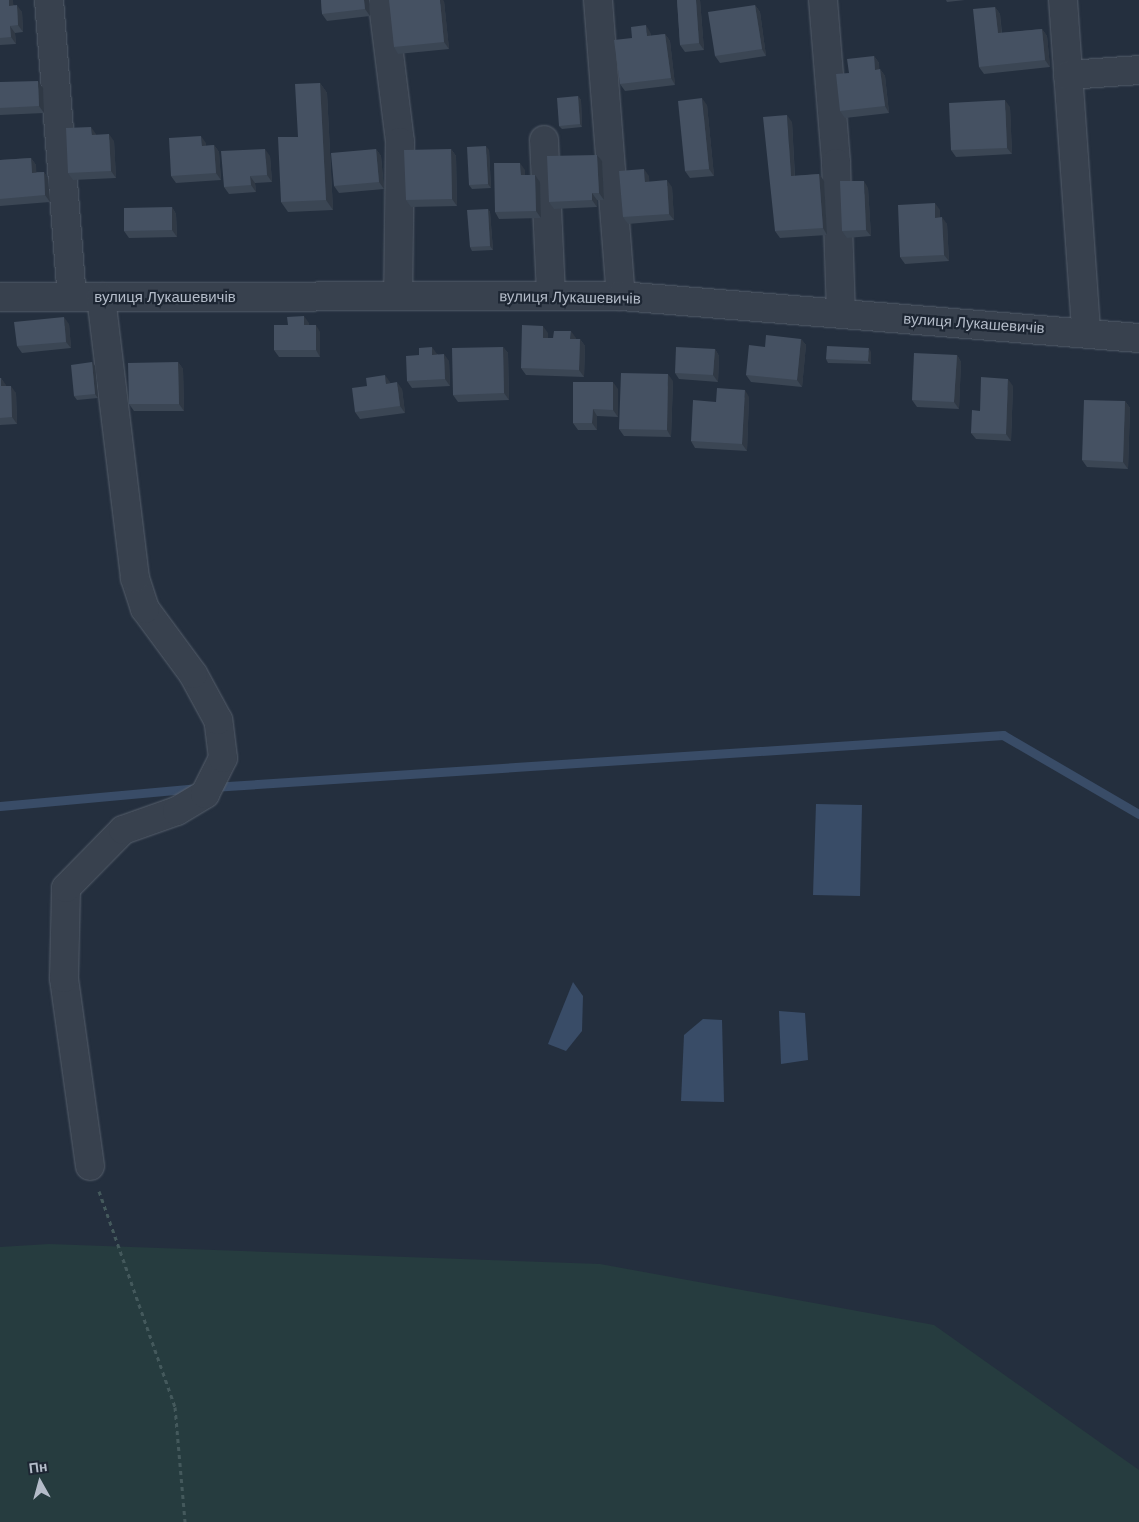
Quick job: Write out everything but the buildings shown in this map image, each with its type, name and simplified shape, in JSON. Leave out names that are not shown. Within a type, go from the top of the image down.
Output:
[{"type":"street","points":[[49,0],[72,297]]},
{"type":"street","points":[[598,0],[621,296]]},
{"type":"street","points":[[824,0],[836,163],[841,313]]},
{"type":"street","points":[[1063,0],[1086,332]]},
{"type":"street","points":[[382,5],[400,142],[398,296]]},
{"type":"street","points":[[1068,75],[1139,70]]},
{"type":"street","points":[[544,140],[551,296]]},
{"type":"street","name":"вулиця Лукашевичів","points":[[0,297],[621,296],[1086,332],[1139,338]]},
{"type":"street","points":[[90,1166],[64,978],[66,888],[123,830],[177,811],[210,786],[223,758],[218,720],[193,674],[145,609],[135,578],[101,297]]},
{"type":"path","points":[[90,1166],[175,1407],[185,1522]]},
{"type":"green space","points":[[49,1244],[600,1264],[934,1325],[1139,1470],[1139,1522],[0,1522],[0,1247]]},
{"type":"water","points":[[816,804],[862,805],[860,896],[813,895]]},
{"type":"water","points":[[573,982],[583,996],[582,1031],[566,1051],[548,1044]]},
{"type":"water","points":[[779,1011],[805,1013],[808,1060],[781,1064]]},
{"type":"water","points":[[703,1019],[722,1020],[724,1102],[681,1101],[684,1035]]},
{"type":"waterway","points":[[212,787],[1003,735],[1139,814]]},
{"type":"waterway","points":[[0,806],[199,788]]}]
